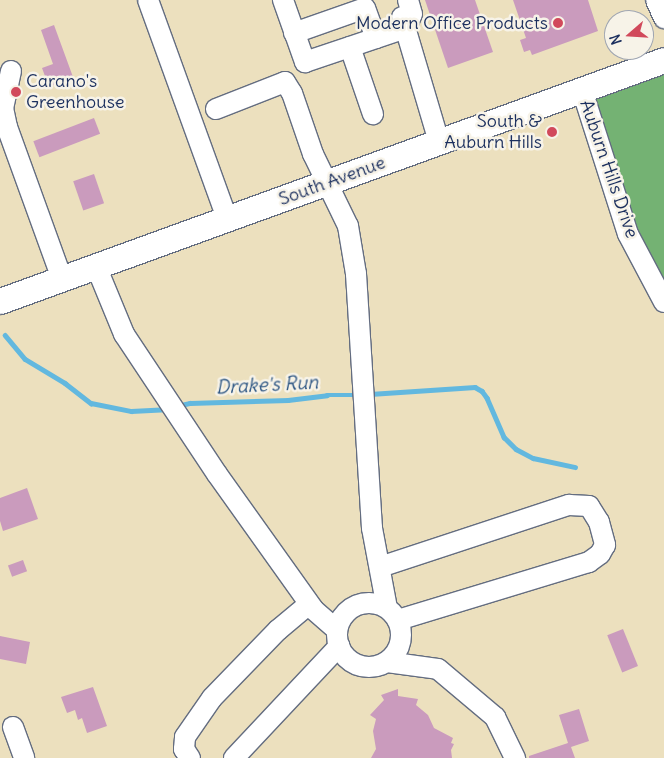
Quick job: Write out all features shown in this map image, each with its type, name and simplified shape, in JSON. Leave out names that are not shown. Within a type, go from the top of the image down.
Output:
[{"type":"main road","name":"South Avenue","points":[[0,301],[664,60]]},
{"type":"street","points":[[148,0],[227,218]]},
{"type":"street","points":[[283,0],[305,62],[376,38],[407,32],[420,13],[416,0]]},
{"type":"street","points":[[397,0],[439,142]]},
{"type":"street","points":[[407,32],[412,14],[408,0]]},
{"type":"street","points":[[656,0],[664,18]]},
{"type":"street","points":[[294,33],[365,8],[376,38]]},
{"type":"street","points":[[350,47],[372,114]]},
{"type":"street","points":[[11,71],[3,108],[7,127],[62,279]]},
{"type":"street","points":[[96,266],[124,334],[217,474],[309,604],[338,638],[343,655],[359,666],[378,667],[387,662],[400,648],[402,638],[380,567],[372,528],[356,274],[348,226],[313,154],[292,93],[285,82],[216,109]]},
{"type":"street","name":"Auburn Hills Drive","points":[[582,90],[628,234],[664,302]]},
{"type":"street","points":[[234,758],[338,638],[347,611],[356,605],[367,602],[393,614],[589,562],[600,554],[605,545],[599,522],[589,506],[569,505],[380,567]]},
{"type":"street","points":[[190,758],[184,749],[185,737],[212,698],[278,630],[309,604]]},
{"type":"street","points":[[387,662],[438,669],[495,717],[515,758]]},
{"type":"street","points":[[13,728],[24,758]]},
{"type":"green space","points":[[664,60],[664,302],[582,90]]},
{"type":"building","points":[[425,0],[475,0],[493,52],[448,68]]},
{"type":"building","name":"Modern Office Products","points":[[513,0],[588,0],[598,31],[532,55],[530,50],[524,52],[520,40],[526,38]]},
{"type":"building","points":[[54,25],[73,77],[49,87],[42,68],[53,64],[41,30]]},
{"type":"building","points":[[94,118],[100,134],[39,157],[33,141]]},
{"type":"building","points":[[94,174],[104,203],[83,210],[73,181]]},
{"type":"building","points":[[27,488],[38,519],[3,531],[0,521],[0,498]]},
{"type":"building","points":[[23,560],[27,571],[12,577],[8,565]]},
{"type":"building","points":[[623,629],[638,666],[622,672],[607,635]]},
{"type":"building","points":[[0,636],[30,642],[26,664],[0,659]]},
{"type":"building","points":[[93,687],[107,726],[87,733],[82,718],[78,720],[75,710],[67,713],[61,697]]},
{"type":"building","points":[[398,689],[398,696],[418,699],[416,705],[428,715],[434,728],[453,738],[451,743],[454,744],[451,750],[452,758],[371,758],[376,749],[373,731],[376,719],[370,715],[384,700],[381,695]]},
{"type":"building","points":[[579,709],[589,741],[571,747],[575,758],[529,758],[529,756],[568,743],[559,715]]},
{"type":"waterway","name":"Drake's Run","points":[[5,335],[25,359],[65,383],[91,403],[131,411],[165,409]]},
{"type":"waterway","name":"Drake's Run","points":[[370,394],[475,387],[482,391],[487,398],[504,437],[516,449],[533,458],[575,467]]},
{"type":"waterway","name":"Drake's Run","points":[[181,405],[190,403],[288,400],[327,395],[354,395]]},
{"type":"place","name":"Modern Office Products","points":[[558,23]]},
{"type":"place","name":"Carano's Greenhouse","points":[[16,92]]},
{"type":"place","name":"South & Auburn Hills","points":[[552,132]]}]
